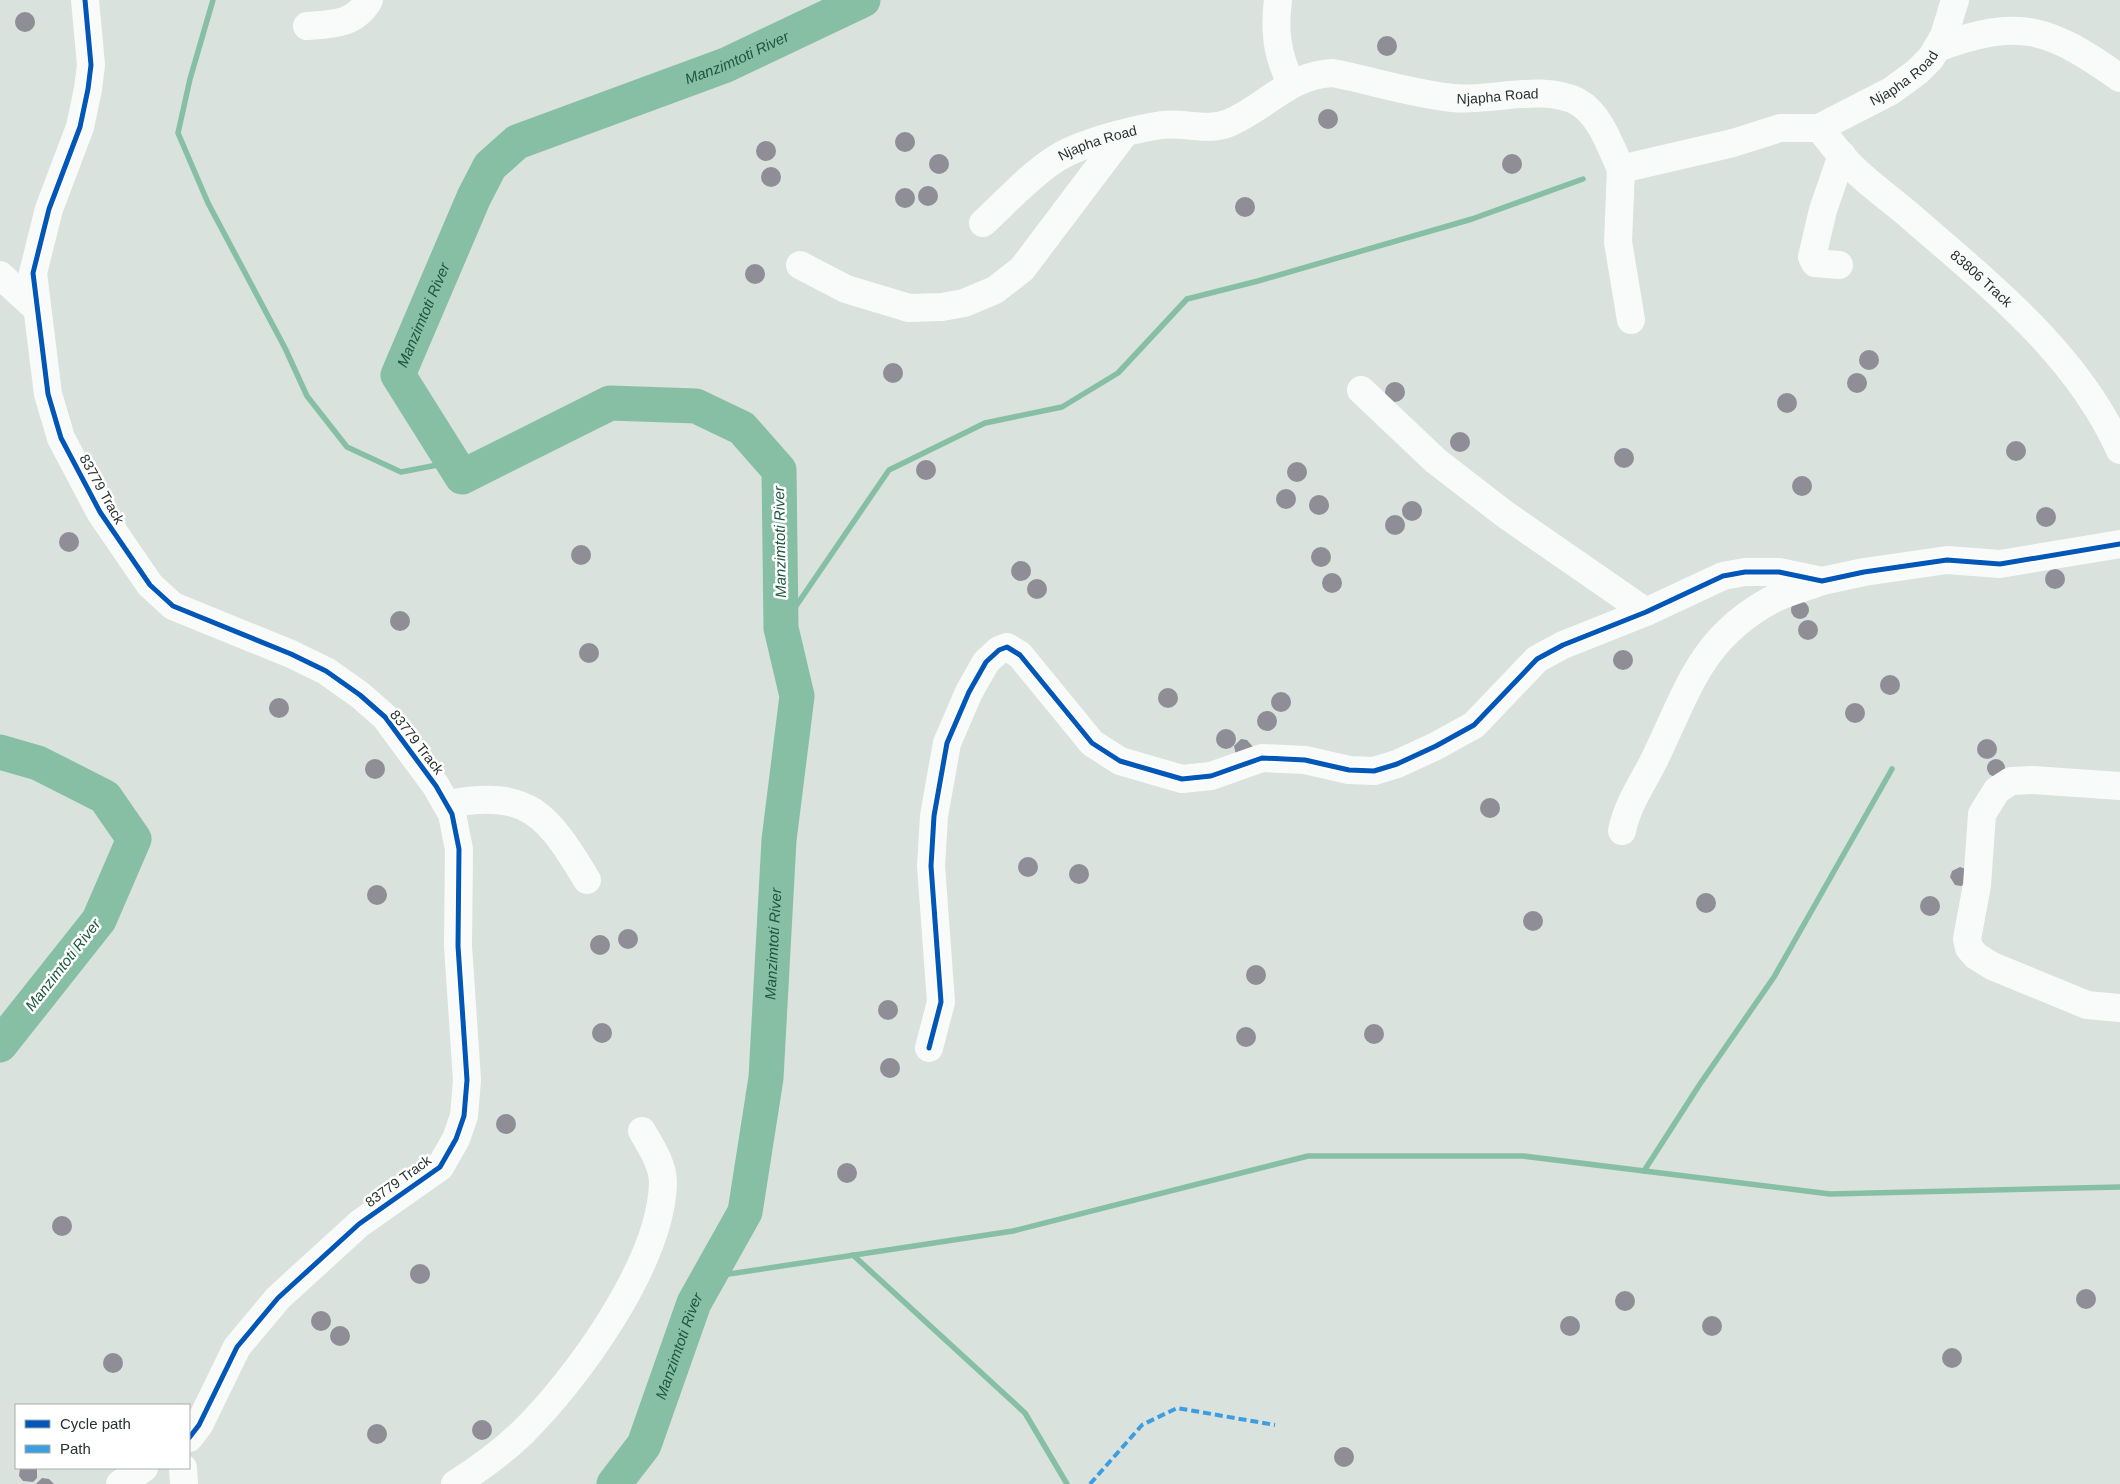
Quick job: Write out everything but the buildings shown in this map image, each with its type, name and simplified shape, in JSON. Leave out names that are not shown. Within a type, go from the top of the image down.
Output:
[{"type":"street","name":"83779 Track","points":[[85,0],[91,65],[88,89],[80,127],[70,158],[49,209],[39,242],[33,273],[48,394],[61,438],[100,512],[150,585],[172,606],[291,654],[326,671],[360,694],[385,717],[416,756],[448,804],[459,849],[458,946],[467,1080],[464,1116],[456,1139],[440,1167],[359,1224],[278,1298],[237,1347],[199,1426],[190,1437]]},
{"type":"street","points":[[307,26],[340,23],[352,19],[369,0]]},
{"type":"street","points":[[1278,0],[1276,38],[1282,63],[1291,84]]},
{"type":"street","name":"Njapha Road","points":[[983,223],[1055,159],[1124,134],[1164,125],[1214,128],[1229,123],[1291,84],[1315,74],[1333,73],[1455,98],[1540,94],[1568,98],[1578,102],[1592,115],[1621,169],[1733,143],[1780,128],[1819,128],[1891,92],[1917,72],[1937,48],[1944,36],[1955,0]]},
{"type":"street","points":[[1937,48],[1981,33],[2019,30],[2056,39],[2076,48],[2120,78]]},
{"type":"street","name":"83806 Track","points":[[1819,128],[1842,155],[2025,319],[2064,359],[2106,419],[2120,450]]},
{"type":"street","points":[[800,265],[846,289],[909,308],[942,307],[964,303],[995,290],[1022,269],[1124,134]]},
{"type":"street","points":[[1839,265],[1820,265],[1815,263],[1812,257],[1823,210],[1842,155]]},
{"type":"street","points":[[1621,169],[1618,242],[1631,320]]},
{"type":"street","points":[[0,275],[37,309]]},
{"type":"street","points":[[1361,390],[1436,461],[1514,521],[1646,612]]},
{"type":"street","points":[[1622,831],[1625,814],[1658,752],[1673,716],[1708,653],[1725,632],[1752,611],[1777,597],[1822,581],[1864,572],[1947,560],[2000,564],[2120,544]]},
{"type":"street","points":[[929,1048],[941,1002],[931,866],[934,816],[947,743],[973,685],[986,662],[999,650],[1007,647],[1020,655],[1092,743],[1120,761],[1182,779],[1211,776],[1262,758],[1305,760],[1349,770],[1374,771],[1421,753],[1474,725],[1537,659],[1563,645],[1646,612],[1723,576],[1745,572],[1779,572],[1822,581]]},
{"type":"street","points":[[2120,786],[2033,780],[2011,781],[1997,790],[1982,814],[1977,885],[1967,938],[1969,948],[1976,956],[2000,969],[2087,1005],[2120,1008]]},
{"type":"street","points":[[448,804],[478,799],[508,800],[529,809],[546,821],[565,844],[587,880]]},
{"type":"street","points":[[456,1484],[489,1462],[522,1433],[572,1376],[609,1321],[640,1268],[657,1223],[663,1182],[658,1158],[642,1131]]},
{"type":"street","points":[[120,1484],[142,1469]]},
{"type":"street","points":[[183,1469],[184,1484]]},
{"type":"waterway","points":[[213,0],[190,79],[178,133],[208,203],[285,348],[307,396],[347,447],[401,472],[453,462]]},
{"type":"waterway","name":"Manzimtoti River","points":[[614,1484],[644,1445],[694,1303],[745,1212],[766,1078],[779,840],[797,696],[781,628],[779,470],[742,428],[696,406],[610,403],[462,477],[398,375],[474,197],[490,166],[517,142],[726,65],[863,0]]},
{"type":"waterway","points":[[781,628],[889,470],[985,423],[1062,407],[1118,373],[1187,299],[1258,281],[1472,219],[1583,179]]},
{"type":"waterway","name":"Manzimtoti River","points":[[0,752],[38,763],[105,797],[134,839],[99,920],[0,1045]]},
{"type":"waterway","points":[[1644,1171],[1700,1084],[1774,977],[1892,769]]},
{"type":"waterway","points":[[709,1277],[1013,1231],[1308,1156],[1523,1156],[1830,1194],[2120,1187]]},
{"type":"waterway","points":[[853,1255],[1025,1413],[1067,1484]]},
{"type":"marked path","points":[[1090,1484],[1142,1425],[1177,1408],[1275,1425]]},
{"type":"cycle path","points":[[85,0],[91,65],[88,89],[80,127],[49,209],[33,273],[48,394],[61,438],[100,512],[150,585],[173,606],[291,654],[326,671],[360,695],[385,717],[436,786],[452,814],[459,849],[458,946],[467,1080],[464,1116],[456,1139],[440,1167],[359,1224],[278,1298],[237,1347],[199,1425],[190,1437]]},
{"type":"cycle path","points":[[929,1048],[941,1002],[931,866],[934,816],[947,743],[969,692],[986,662],[999,650],[1007,647],[1020,655],[1092,743],[1120,761],[1182,779],[1211,776],[1262,758],[1305,760],[1349,770],[1374,771],[1397,764],[1436,746],[1474,725],[1537,659],[1563,645],[1646,612],[1723,576],[1745,572],[1779,572],[1822,581],[1864,572],[1947,560],[2000,564],[2120,544]]}]
